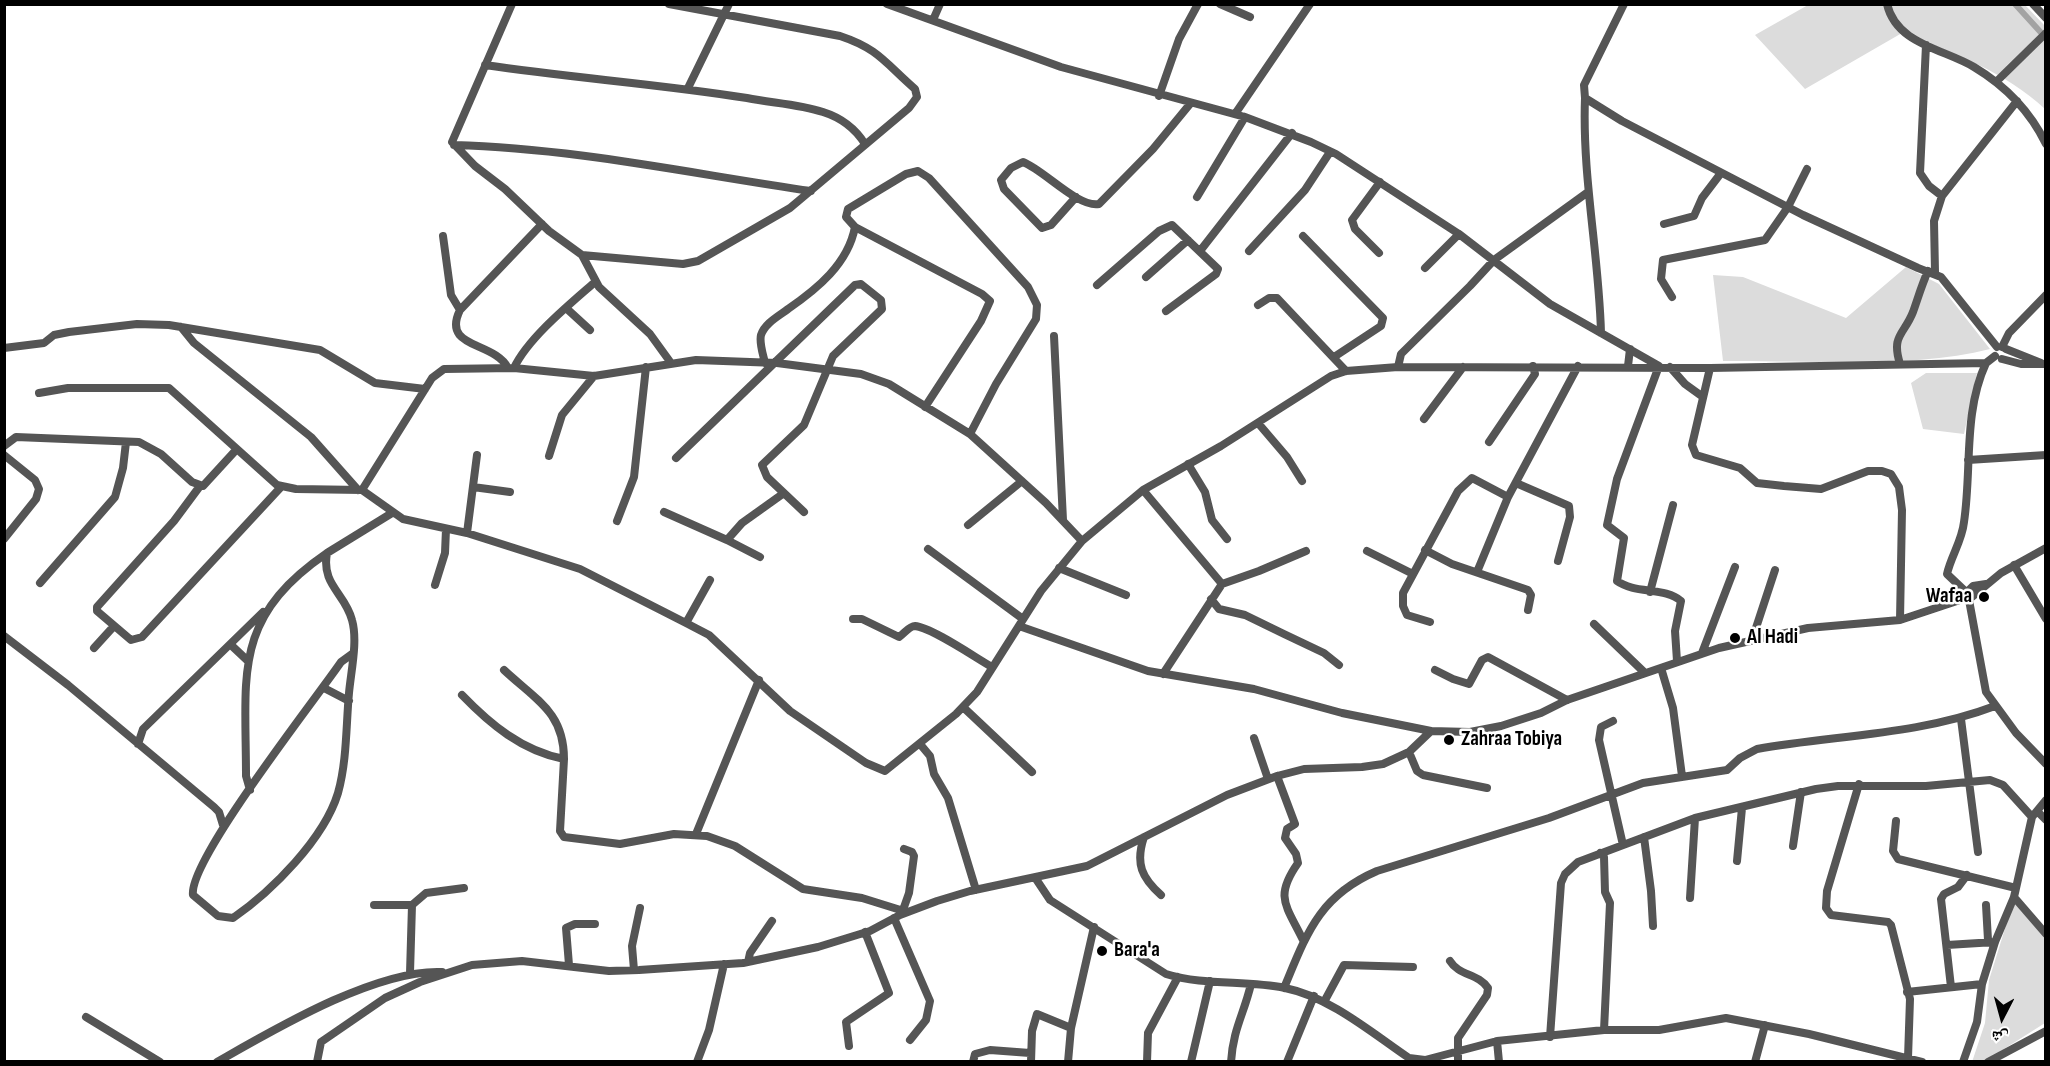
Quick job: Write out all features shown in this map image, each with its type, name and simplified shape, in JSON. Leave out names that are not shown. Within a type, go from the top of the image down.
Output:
[{"type":"street","points":[[512,4],[452,142],[566,246],[582,255],[690,263],[768,222],[811,191],[909,108],[917,97],[915,88],[876,51],[840,36],[669,4]]},
{"type":"street","points":[[688,88],[729,4]]},
{"type":"street","points":[[886,4],[897,6],[1061,67],[1159,96],[1235,114],[1292,134],[1330,152],[1380,182],[1459,234],[1550,304],[1659,366]]},
{"type":"street","points":[[933,20],[940,4]]},
{"type":"street","points":[[1159,96],[1179,39],[1198,4]]},
{"type":"street","points":[[1220,4],[1250,17]]},
{"type":"street","points":[[1235,114],[1310,4]]},
{"type":"street","points":[[1601,333],[1600,296],[1584,142],[1585,98],[1583,95],[1584,85],[1624,4]]},
{"type":"street","points":[[1887,4],[1898,28],[1926,45],[1972,66],[1996,82],[2017,101],[2046,144]]},
{"type":"street","points":[[2033,4],[2046,18]]},
{"type":"street","points":[[1996,82],[2043,35]]},
{"type":"street","points":[[1926,45],[1920,173],[1929,186],[1942,196]]},
{"type":"street","points":[[485,65],[570,78],[688,88],[823,112],[847,123],[865,144]]},
{"type":"street","points":[[1585,98],[1788,207],[1931,271],[1946,282],[2000,352],[2024,354],[2045,365]]},
{"type":"street","points":[[1900,364],[1896,350],[1898,335],[1911,317],[1931,271],[1934,221],[1942,196],[2017,101]]},
{"type":"street","points":[[1077,197],[1051,225],[1042,228],[1004,189],[1001,180],[1011,168],[1023,162],[1077,197],[1093,204],[1099,204],[1153,149],[1190,104]]},
{"type":"street","points":[[1197,197],[1245,117]]},
{"type":"street","points":[[1200,250],[1292,134]]},
{"type":"street","points":[[454,145],[486,146],[594,159],[811,191]]},
{"type":"street","points":[[1249,251],[1305,190],[1330,152]]},
{"type":"street","points":[[1672,297],[1661,279],[1663,260],[1765,240],[1788,207],[1807,169]]},
{"type":"street","points":[[925,407],[981,321],[990,301],[982,294],[855,227],[846,217],[848,209],[906,174],[918,171],[929,178],[995,249],[1034,298],[1038,310],[1036,319],[996,384],[970,434]]},
{"type":"street","points":[[1664,224],[1694,216],[1702,198],[1721,173]]},
{"type":"street","points":[[1380,182],[1352,220],[1355,229],[1380,253]]},
{"type":"street","points":[[1398,368],[1401,354],[1494,260],[1588,192]]},
{"type":"street","points":[[511,368],[500,357],[460,337],[455,329],[455,320],[460,310],[542,224]]},
{"type":"street","points":[[1097,285],[1166,227],[1172,225],[1218,267],[1216,274],[1166,311]]},
{"type":"street","points":[[765,363],[760,340],[766,326],[833,272],[846,251],[855,227]]},
{"type":"street","points":[[1425,268],[1459,234]]},
{"type":"street","points":[[443,236],[452,295],[460,310]]},
{"type":"street","points":[[1303,236],[1383,318],[1381,326],[1334,357]]},
{"type":"street","points":[[1146,277],[1188,240]]},
{"type":"street","points":[[582,255],[596,282],[650,334],[671,363]]},
{"type":"street","points":[[511,368],[525,350],[566,308],[596,282]]},
{"type":"street","points":[[676,458],[777,363],[855,285],[861,284],[881,300],[883,307],[833,356],[804,425],[762,465],[763,471],[804,512]]},
{"type":"street","points":[[2046,295],[2009,333],[2000,352],[1986,363],[1976,390],[1963,530],[1947,574],[1967,596],[1975,623],[1982,678],[1995,706],[2016,733],[2046,764]]},
{"type":"street","points":[[1258,305],[1269,298],[1278,298],[1346,371]]},
{"type":"street","points":[[566,308],[590,330]]},
{"type":"street","points":[[4,348],[45,343],[54,335],[69,332],[137,324],[181,327],[320,350],[375,383],[425,389]]},
{"type":"street","points":[[181,327],[194,343],[311,437],[360,490],[392,513],[404,519],[467,533],[580,569],[709,635],[790,711],[878,770],[885,771],[963,707],[1059,568],[1082,541],[1143,490],[1258,423],[1331,376],[1346,371],[1398,368],[1659,366],[1710,368],[1986,363]]},
{"type":"street","points":[[1054,336],[1063,520]]},
{"type":"street","points":[[1628,366],[1630,349]]},
{"type":"street","points":[[360,490],[432,378],[444,369],[511,368],[594,376],[696,360],[777,363],[876,378],[970,434],[1063,520],[1082,541]]},
{"type":"street","points":[[1489,442],[1535,374],[1533,366]]},
{"type":"street","points":[[1477,572],[1508,497],[1578,366]]},
{"type":"street","points":[[1659,366],[1617,479],[1607,525],[1609,529],[1622,535],[1624,541],[1616,580],[1626,586],[1676,597],[1681,601],[1675,635],[1677,661]]},
{"type":"street","points":[[617,521],[634,477],[645,367]]},
{"type":"street","points":[[1424,419],[1462,367]]},
{"type":"street","points":[[1670,367],[1680,380],[1703,397]]},
{"type":"street","points":[[1710,368],[1693,453],[1740,468],[1755,482],[1821,489],[1872,470],[1886,472],[1894,477],[1899,487],[1902,510],[1900,621]]},
{"type":"street","points":[[549,456],[562,415],[594,376]]},
{"type":"street","points":[[39,393],[68,388],[163,386],[174,391],[236,450],[281,487],[360,490]]},
{"type":"street","points":[[1258,423],[1287,457],[1302,481]]},
{"type":"street","points":[[4,446],[16,437],[139,442],[152,447],[200,486]]},
{"type":"street","points":[[40,583],[52,572],[115,497],[123,468],[126,442]]},
{"type":"street","points":[[236,450],[206,484],[200,486],[174,520],[98,607],[97,611],[131,640],[142,637],[281,487]]},
{"type":"street","points":[[4,455],[35,480],[39,489],[36,499],[4,539]]},
{"type":"street","points":[[467,533],[477,455]]},
{"type":"street","points":[[1968,460],[2046,455]]},
{"type":"street","points":[[1188,464],[1205,492],[1212,520],[1227,539]]},
{"type":"street","points":[[1430,622],[1407,615],[1404,609],[1403,593],[1411,573],[1458,491],[1468,479],[1474,479],[1508,497]]},
{"type":"street","points":[[968,525],[1022,481]]},
{"type":"street","points":[[1516,483],[1569,506],[1570,517],[1558,561]]},
{"type":"street","points":[[473,487],[510,492]]},
{"type":"street","points":[[1143,490],[1222,584]]},
{"type":"street","points":[[727,540],[742,523],[784,493]]},
{"type":"street","points":[[1650,592],[1672,505]]},
{"type":"street","points":[[664,512],[760,557]]},
{"type":"street","points":[[138,744],[143,729],[307,569],[327,553],[392,513]]},
{"type":"street","points":[[435,585],[444,553],[446,529]]},
{"type":"street","points":[[928,549],[1021,623],[1105,658],[1163,674],[1254,688],[1342,713],[1431,731],[1470,732],[1502,726],[1677,661],[1752,640],[1808,628],[1900,621],[1967,596],[1973,586],[1986,584],[2014,565],[2046,548]]},
{"type":"street","points":[[1163,674],[1222,584],[1259,571],[1306,550]]},
{"type":"street","points":[[1425,550],[1434,557],[1528,590],[1531,595],[1528,610]]},
{"type":"street","points":[[1367,551],[1411,573]]},
{"type":"street","points":[[327,553],[326,573],[352,619],[352,654],[349,701],[340,781],[330,810],[309,845],[292,864],[237,915],[230,919],[218,916],[202,905],[192,891],[200,869],[224,825],[341,662],[352,654]]},
{"type":"street","points":[[2014,565],[2046,619]]},
{"type":"street","points":[[1702,653],[1735,567]]},
{"type":"street","points":[[1059,568],[1126,595]]},
{"type":"street","points":[[307,569],[326,573]]},
{"type":"street","points":[[1752,640],[1775,570]]},
{"type":"street","points":[[686,623],[710,580]]},
{"type":"street","points":[[1211,599],[1219,609],[1245,615],[1324,654],[1339,665]]},
{"type":"street","points":[[250,790],[246,776],[245,680],[248,661],[268,606]]},
{"type":"street","points":[[853,619],[862,619],[899,637],[911,627],[917,627],[945,639],[992,667]]},
{"type":"street","points":[[1594,624],[1645,673]]},
{"type":"street","points":[[94,648],[114,626]]},
{"type":"street","points":[[4,636],[219,812],[224,825]]},
{"type":"street","points":[[231,645],[248,661]]},
{"type":"street","points":[[1435,670],[1453,680],[1470,684],[1482,660],[1488,657],[1567,700]]},
{"type":"street","points":[[1661,668],[1673,708],[1682,776]]},
{"type":"street","points":[[504,670],[557,720],[564,759],[560,831],[564,837],[620,844],[674,834],[696,834],[735,846],[803,889],[852,896],[905,911]]},
{"type":"street","points":[[696,834],[759,680]]},
{"type":"street","points":[[324,688],[349,701]]},
{"type":"street","points":[[462,695],[504,733],[524,745],[564,759]]},
{"type":"street","points":[[1284,988],[1303,940],[1324,908],[1361,878],[1643,783],[1727,770],[1740,758],[1757,749],[1910,729],[1961,719],[1995,706]]},
{"type":"street","points":[[963,707],[1032,772]]},
{"type":"street","points":[[1961,719],[1978,852]]},
{"type":"street","points":[[1613,721],[1601,727],[1599,735],[1610,796],[1623,845]]},
{"type":"street","points":[[217,1062],[269,1033],[365,987],[399,975],[447,972],[498,961],[569,965],[609,971],[634,970],[748,962],[812,949],[865,932],[905,911],[976,890],[1036,879],[1087,866],[1227,795],[1277,776],[1304,769],[1383,764],[1409,752],[1431,731]]},
{"type":"street","points":[[1254,738],[1268,779]]},
{"type":"street","points":[[920,744],[930,756],[934,774],[951,805],[976,890]]},
{"type":"street","points":[[1409,752],[1417,771],[1423,775],[1487,788]]},
{"type":"street","points":[[1277,776],[1295,824],[1287,829],[1285,838],[1296,854],[1298,863],[1287,876],[1283,896],[1303,940]]},
{"type":"street","points":[[1550,1037],[1562,883],[1566,874],[1578,862],[1695,818],[1800,792],[1859,784],[1907,787],[1969,781],[2000,783],[2035,814],[2046,820]]},
{"type":"street","points":[[1859,784],[1827,891],[1826,908],[1832,915],[1890,923],[1910,999],[1908,1058]]},
{"type":"street","points":[[1793,846],[1800,792]]},
{"type":"street","points":[[1963,1062],[1977,1022],[1991,941],[2014,897],[2035,814],[2046,800]]},
{"type":"street","points":[[1737,861],[1742,808]]},
{"type":"street","points":[[1690,898],[1695,818]]},
{"type":"street","points":[[1896,820],[1893,848],[1896,857],[2016,888]]},
{"type":"street","points":[[1144,837],[1141,850],[1142,875],[1161,895]]},
{"type":"street","points":[[1644,837],[1652,891],[1653,926]]},
{"type":"street","points":[[904,849],[912,852],[914,856],[905,911]]},
{"type":"street","points":[[1600,853],[1604,857],[1605,892],[1610,903],[1604,1030]]},
{"type":"street","points":[[1951,987],[1942,897],[1958,888],[1966,875]]},
{"type":"street","points":[[1036,879],[1050,900],[1166,974],[1284,988],[1314,996],[1406,1060],[1425,1060],[1497,1041],[1604,1030],[1659,1030],[1726,1018],[1766,1025],[1922,1062]]},
{"type":"street","points":[[374,905],[412,905],[426,893],[464,888]]},
{"type":"street","points":[[2014,897],[2046,934]]},
{"type":"street","points":[[410,974],[412,905]]},
{"type":"street","points":[[1986,905],[1991,941]]},
{"type":"street","points":[[634,970],[632,945],[640,908]]},
{"type":"street","points":[[894,918],[930,1001],[926,1020],[910,1040]]},
{"type":"street","points":[[748,962],[750,953],[772,921]]},
{"type":"street","points":[[569,965],[566,928],[575,924],[595,924]]},
{"type":"street","points":[[1068,1062],[1071,1028],[1094,927]]},
{"type":"street","points":[[849,1046],[846,1022],[889,993],[865,932]]},
{"type":"street","points":[[1947,945],[1991,941]]},
{"type":"street","points":[[1450,961],[1458,971],[1479,979],[1488,988],[1487,995],[1461,1030],[1458,1038],[1458,1062]]},
{"type":"street","points":[[697,1062],[712,1017],[724,964]]},
{"type":"street","points":[[1324,1002],[1344,965],[1413,967]]},
{"type":"street","points":[[317,1062],[318,1047],[325,1038],[373,1005],[447,972]]},
{"type":"street","points":[[1147,1062],[1148,1032],[1178,977]]},
{"type":"street","points":[[1191,1062],[1210,981]]},
{"type":"street","points":[[1231,1062],[1233,1033],[1246,1004],[1251,984]]},
{"type":"street","points":[[1907,992],[1982,984]]},
{"type":"street","points":[[1287,1062],[1314,996]]},
{"type":"street","points":[[973,1062],[975,1054],[983,1051],[1031,1057],[1037,1014],[1071,1028]]},
{"type":"street","points":[[86,1017],[160,1062]]},
{"type":"street","points":[[1755,1062],[1766,1025]]},
{"type":"street","points":[[1988,1062],[2046,1031]]},
{"type":"street","points":[[1497,1041],[1499,1062]]},
{"type":"shaded area","points":[[1808,5],[2025,5],[2045,26],[2045,109],[2030,96],[1996,74],[1902,33],[1805,89],[1755,35]]},
{"type":"shaded area","points":[[1906,267],[1939,284],[1990,349],[1927,359],[1893,361],[1723,361],[1713,275],[1743,277],[1846,318]]},
{"type":"shaded area","points":[[1926,373],[1977,373],[1964,434],[1923,429],[1911,383]]},
{"type":"shaded area","points":[[2013,903],[2021,905],[2045,936],[2045,1023],[1985,1061],[1972,1062],[1985,1023],[1989,980]]},
{"type":"waterway","points":[[2015,4],[2045,37]]},
{"type":"place","name":"Wafaa","points":[[1984,597]]},
{"type":"place","name":"Al Hadi","points":[[1735,638]]},
{"type":"place","name":"Zahraa Tobiya","points":[[1449,740]]},
{"type":"place","name":"Bara'a","points":[[1102,951]]}]
